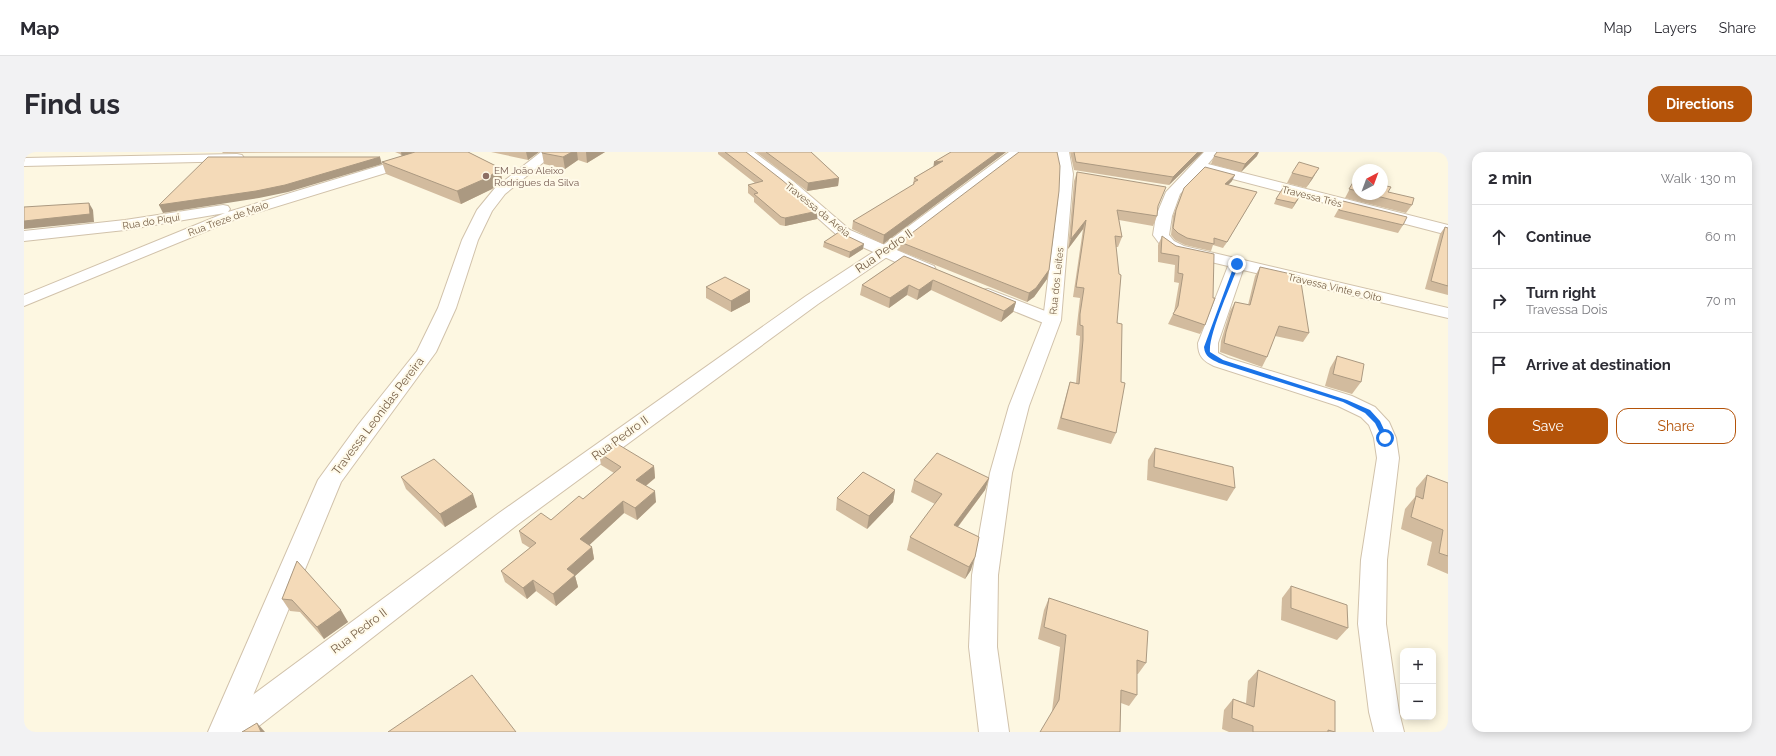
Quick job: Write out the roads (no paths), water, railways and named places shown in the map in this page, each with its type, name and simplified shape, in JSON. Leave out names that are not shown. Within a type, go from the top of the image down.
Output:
[{"type":"street","name":"Rua Treze de Maio","points":[[24,301],[163,242],[277,200],[439,152]]},
{"type":"street","name":"Travessa Leonidas Pereira","points":[[223,732],[330,480],[426,352],[447,308],[470,240],[485,210],[500,191],[549,152]]},
{"type":"street","name":"Travessa da Areia","points":[[746,152],[788,184],[844,233],[884,252],[942,275]]},
{"type":"street","name":"Rua Pedro II","points":[[226,732],[508,519],[806,305],[884,252],[1018,152]]},
{"type":"street","name":"Rua dos Leites","points":[[994,732],[983,647],[985,575],[1001,473],[1019,406],[1052,320],[1065,199],[1073,175],[1062,152]]},
{"type":"street","name":"Travessa Vinte e Oito","points":[[1211,152],[1199,167],[1166,190],[1161,235],[1164,240],[1179,250],[1448,313]]},
{"type":"street","points":[[25,162],[253,158]]},
{"type":"street","points":[[371,158],[418,158]]},
{"type":"street","name":"Travessa Três","points":[[1199,167],[1448,230]]},
{"type":"street","name":"Rua do Piqui","points":[[24,236],[125,225],[277,200]]},
{"type":"street","points":[[1237,264],[1210,334],[1207,347],[1211,357],[1236,367],[1345,401],[1368,412],[1378,422],[1385,438],[1388,458],[1374,560],[1372,624],[1384,712],[1389,732]]},
{"type":"street","points":[[971,287],[1052,320]]},
{"type":"place","name":"EM João Aleixo Rodrigues da Silva","points":[[486,176]]}]
